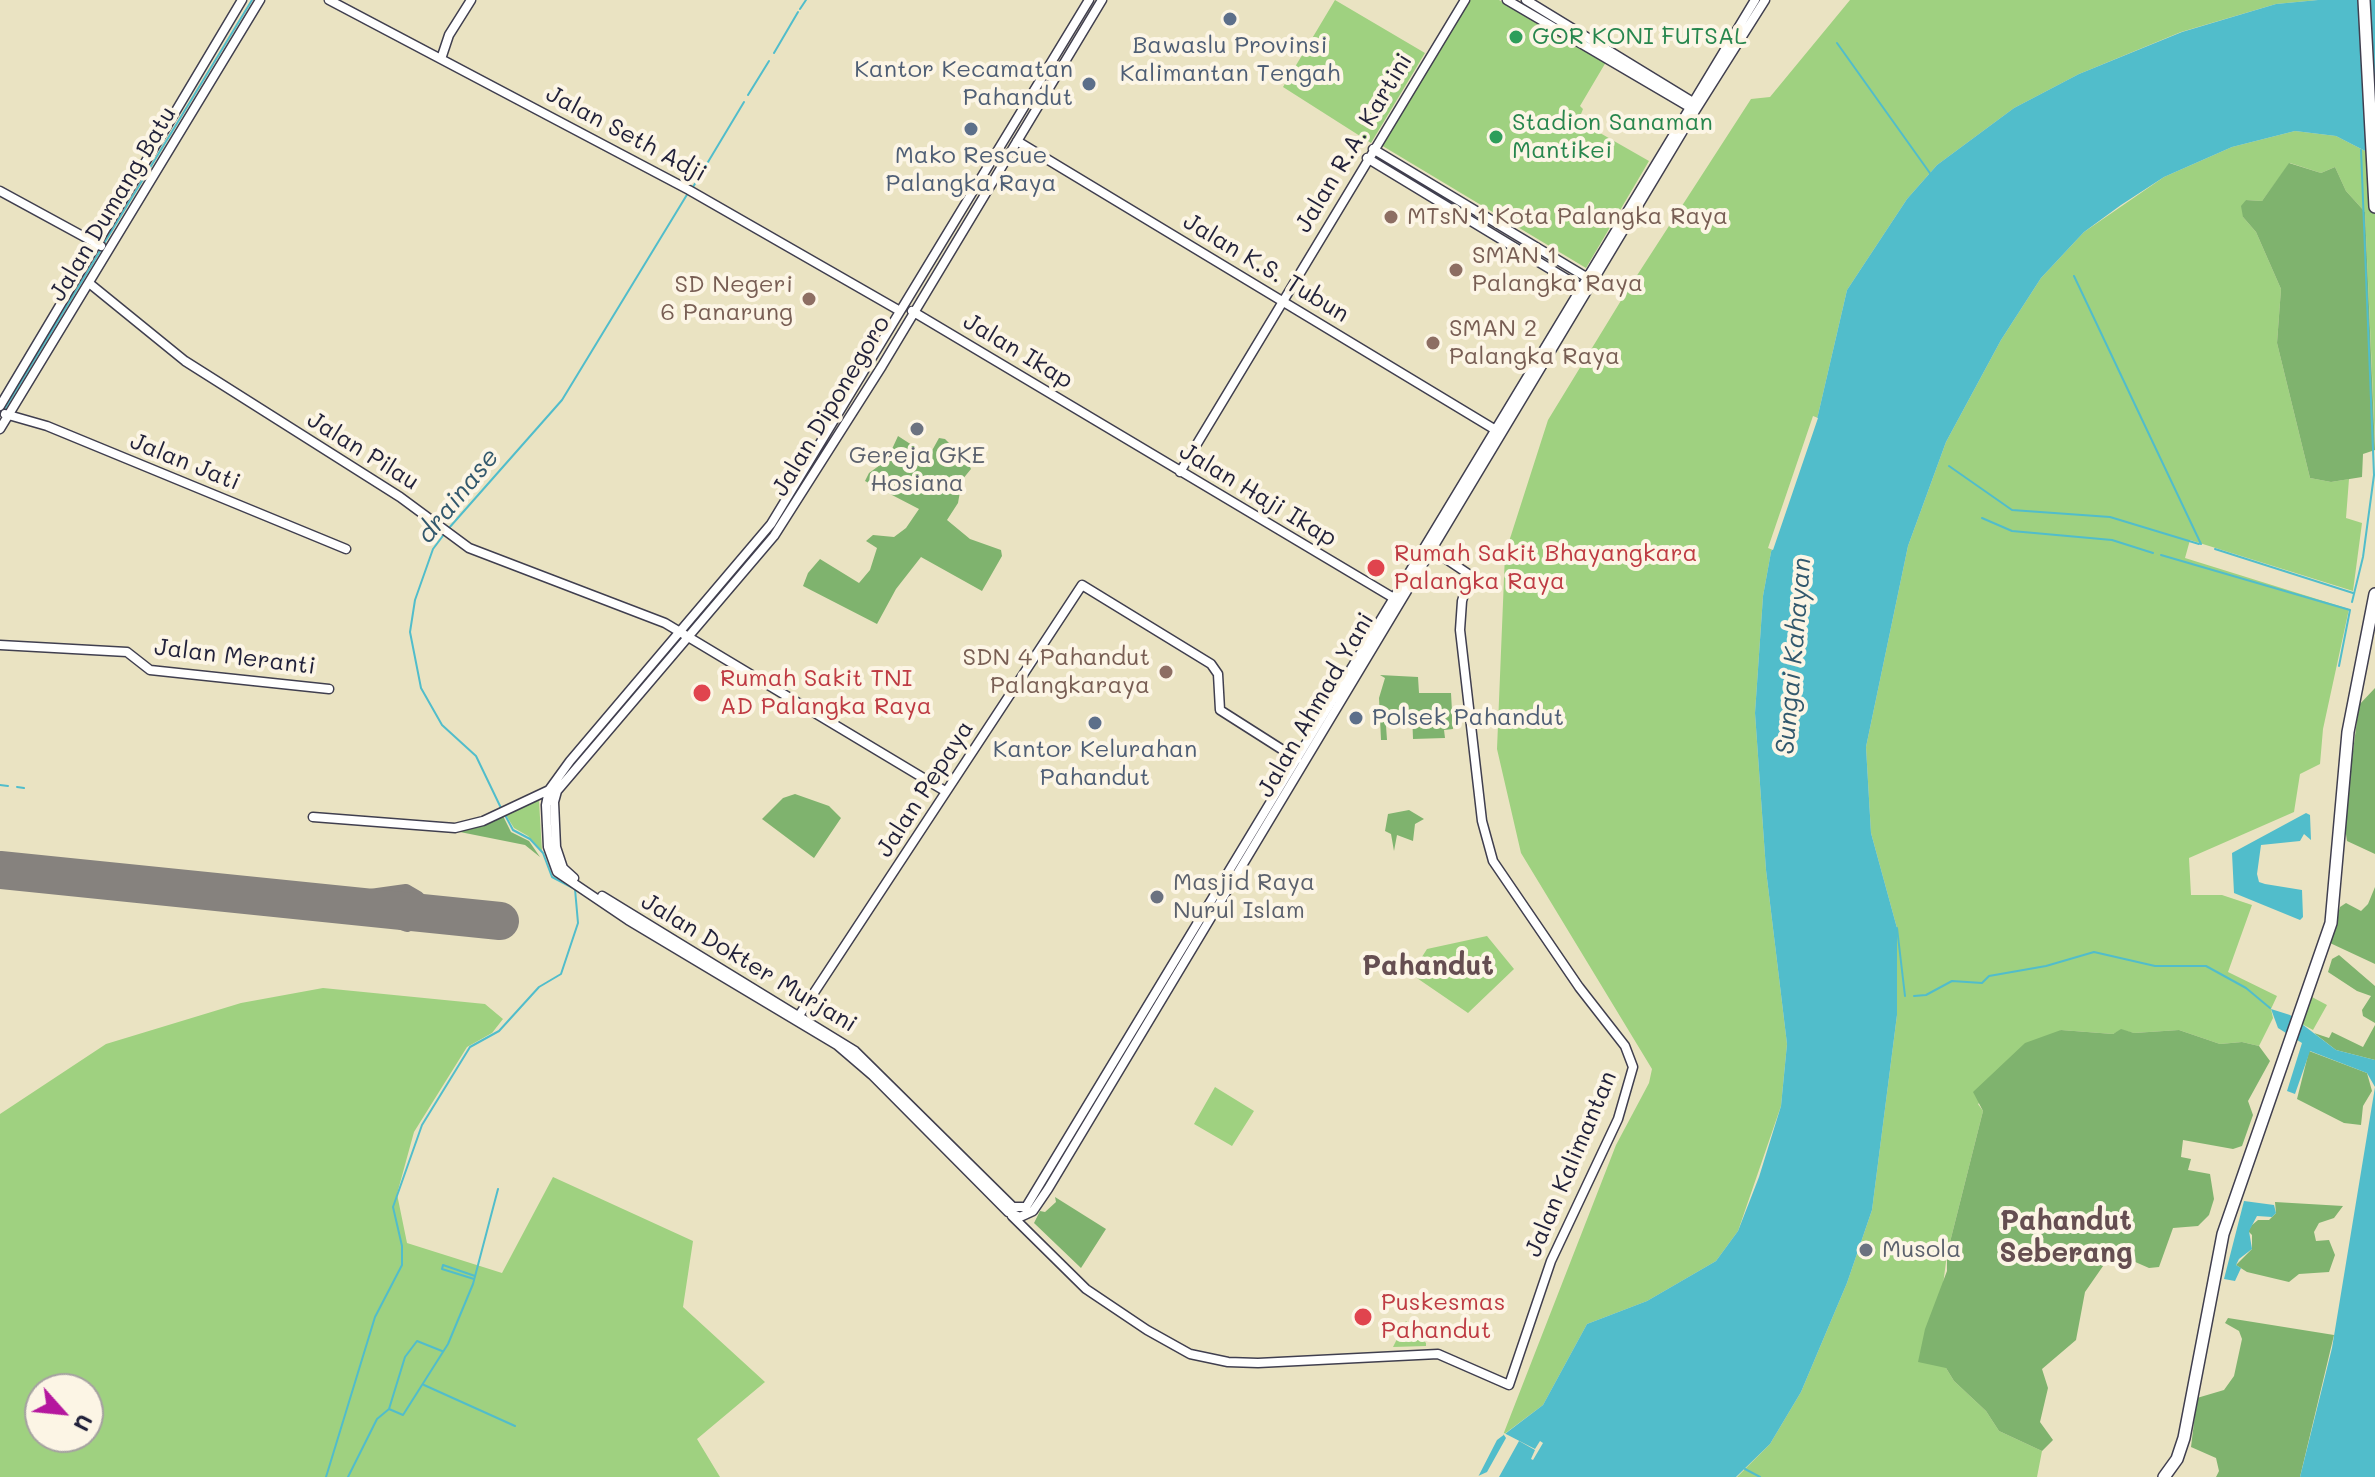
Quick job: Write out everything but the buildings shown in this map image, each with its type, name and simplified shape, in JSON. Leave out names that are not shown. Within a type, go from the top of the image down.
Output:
[{"type":"highway","points":[[2364,0],[2375,207]]},
{"type":"highway","points":[[2164,1477],[2177,1459],[2184,1438],[2223,1234],[2331,923],[2348,732],[2375,594]]},
{"type":"street","points":[[3,412],[102,247],[242,0]]},
{"type":"street","name":"Jalan Dumang Batu","points":[[0,429],[3,412],[89,283],[102,247],[260,0]]},
{"type":"street","name":"Jalan Seth Adji","points":[[329,0],[687,189],[900,311]]},
{"type":"street","points":[[441,59],[449,35],[471,0]]},
{"type":"street","name":"Jalan Diponegoro","points":[[550,803],[577,765],[685,635],[771,524],[1089,0]]},
{"type":"street","name":"Jalan Diponegoro","points":[[550,803],[549,790],[774,536],[1102,0]]},
{"type":"street","name":"Jalan R.A. Kartini","points":[[1180,472],[1465,0]]},
{"type":"street","points":[[1507,0],[1535,10],[1694,106]]},
{"type":"street","points":[[1526,0],[1535,10]]},
{"type":"street","name":"Jalan Ahmad Yani","points":[[1732,46],[1755,0]]},
{"type":"street","name":"Jalan Ahmad Yani","points":[[1214,905],[1392,597],[1476,469],[1494,429],[1529,379],[1586,277],[1732,46],[1765,0]]},
{"type":"street","points":[[1042,78],[1052,84]]},
{"type":"street","name":"Jalan Ahmad Yani","points":[[1030,1209],[1431,549],[1529,379],[1694,106]]},
{"type":"street","name":"Jalan K.S. Tubun","points":[[1017,141],[1494,429]]},
{"type":"street","points":[[1373,149],[1586,277]]},
{"type":"street","points":[[1367,158],[1580,287]]},
{"type":"street","points":[[0,191],[102,247]]},
{"type":"street","points":[[1547,269],[1554,258]]},
{"type":"street","name":"Jalan Pilau","points":[[89,283],[185,361],[386,488],[449,534],[493,559],[615,603],[685,635],[945,791]]},
{"type":"street","name":"Jalan Ikap","points":[[912,311],[1103,426]]},
{"type":"street","points":[[850,393],[860,399]]},
{"type":"street","name":"Jalan Jati","points":[[3,412],[47,426],[346,549]]},
{"type":"street","points":[[835,417],[845,423]]},
{"type":"street","name":"Jalan Haji Ikap","points":[[1103,426],[1392,597]]},
{"type":"street","name":"Jalan Kalimantan","points":[[1431,549],[1470,575],[1462,601],[1460,630],[1482,821],[1493,861],[1579,987],[1625,1046],[1633,1067],[1618,1119],[1546,1273],[1509,1385],[1438,1354]]},
{"type":"street","name":"Jalan Pepaya","points":[[800,1014],[1082,585],[1211,664],[1218,674],[1220,710],[1297,759]]},
{"type":"street","name":"Jalan Meranti","points":[[0,645],[127,652],[150,670],[329,689]]},
{"type":"street","points":[[313,817],[446,829],[497,814],[549,790]]},
{"type":"street","name":"Jalan Dokter Murjani","points":[[550,803],[558,858],[570,878],[850,1055],[1013,1207],[1030,1209]]},
{"type":"street","name":"Jalan Dokter Murjani","points":[[714,968],[800,1014],[855,1051],[1086,1289],[1147,1330],[1190,1354],[1228,1362],[1258,1363],[1438,1354]]},
{"type":"street","points":[[1030,1209],[1028,1222],[1031,1234]]},
{"type":"street","name":"Jalan Dokter Murjani","points":[[1008,1212],[1020,1217],[1030,1209]]},
{"type":"green space","points":[[1335,0],[1425,53],[1371,143],[1283,87]]},
{"type":"green space","name":"Stadion Sanaman Mantikei","points":[[1470,0],[1499,0],[1606,62],[1580,106],[1583,109],[1581,114],[1595,123],[1593,129],[1649,161],[1586,268],[1381,145]]},
{"type":"green space","points":[[1850,0],[2318,0],[2276,4],[2181,32],[2079,74],[2014,108],[1937,165],[1907,199],[1847,290],[1818,415],[1771,552],[1763,596],[1755,713],[1766,870],[1787,1044],[1781,1106],[1738,1231],[1716,1261],[1647,1301],[1587,1324],[1543,1405],[1503,1435],[1616,1145],[1649,1083],[1652,1069],[1521,853],[1497,749],[1505,554],[1548,420],[1625,294],[1751,99],[1770,97]]},
{"type":"green space","points":[[2295,131],[2336,136],[2375,156],[2375,442],[2365,212],[2346,191],[2335,167],[2321,173],[2290,163],[2262,201],[2246,200],[2243,217],[2256,232],[2281,289],[2277,343],[2310,478],[2331,482],[2349,479],[2346,518],[2362,523],[2353,591],[2190,540],[2185,558],[2349,609],[2323,729],[2320,764],[2300,774],[2294,812],[2189,858],[2191,895],[2222,895],[2252,905],[2228,972],[2277,996],[2271,1009],[2273,1018],[2259,1046],[2242,1042],[2220,1044],[2179,1030],[2134,1033],[2121,1030],[2113,1034],[2061,1030],[1978,1104],[1983,1111],[1947,1254],[1943,1285],[1946,1368],[1954,1381],[1986,1411],[1999,1431],[2042,1451],[2037,1477],[1737,1477],[1770,1444],[1801,1392],[1847,1283],[1872,1210],[1897,1015],[1897,928],[1871,833],[1866,747],[1908,546],[1946,442],[2001,340],[2041,278],[2084,232],[2164,177],[2232,147]]},
{"type":"green space","points":[[2289,163],[2321,173],[2335,167],[2346,191],[2365,212],[2375,450],[2363,454],[2362,477],[2331,482],[2310,478],[2277,343],[2281,289],[2256,232],[2243,217],[2241,206],[2246,200],[2262,201]]},
{"type":"green space","points":[[898,436],[929,456],[939,438],[945,439],[967,461],[971,469],[962,480],[958,503],[947,520],[970,539],[1001,550],[1002,556],[982,591],[921,557],[896,589],[877,624],[803,586],[808,573],[820,559],[859,583],[870,570],[877,548],[866,541],[873,535],[894,537],[906,528],[919,509],[865,481],[869,473],[887,460]]},
{"type":"green space","points":[[1380,675],[1418,677],[1419,693],[1451,693],[1453,729],[1444,730],[1445,738],[1413,739],[1412,711],[1385,711],[1387,740],[1381,740],[1379,698],[1385,678]]},
{"type":"green space","points":[[2375,688],[2375,854],[2347,841],[2344,821],[2359,705]]},
{"type":"green space","points":[[795,794],[829,806],[841,818],[814,858],[762,819],[783,798]]},
{"type":"green space","points":[[538,799],[542,851],[528,836],[514,828],[504,812]]},
{"type":"green space","points":[[1409,810],[1424,819],[1415,824],[1413,841],[1397,835],[1394,851],[1391,834],[1385,831],[1388,814]]},
{"type":"green space","points":[[502,814],[511,832],[529,841],[540,857],[525,845],[460,832]]},
{"type":"green space","points":[[2375,887],[2375,964],[2330,943],[2340,907],[2346,903],[2361,911],[2368,904]]},
{"type":"green space","points":[[1487,936],[1514,969],[1468,1013],[1411,974],[1427,949]]},
{"type":"green space","points":[[2339,955],[2375,986],[2375,1023],[2363,1016],[2362,1010],[2371,996],[2357,991],[2328,972],[2332,959]]},
{"type":"green space","points":[[323,988],[485,1004],[503,1019],[492,1033],[467,1047],[414,1132],[397,1194],[407,1243],[502,1273],[553,1177],[693,1241],[683,1307],[765,1382],[697,1439],[720,1477],[0,1477],[0,1114],[106,1044],[241,1003]]},
{"type":"green space","points":[[2310,996],[2327,1005],[2313,1030],[2300,1023]]},
{"type":"green space","points":[[2375,1025],[2375,1060],[2336,1050],[2314,1033],[2329,1038],[2332,1032],[2363,1047]]},
{"type":"green space","points":[[2121,1029],[2134,1033],[2179,1030],[2220,1044],[2242,1042],[2259,1046],[2270,1061],[2248,1101],[2253,1115],[2242,1146],[2233,1149],[2183,1140],[2181,1157],[2191,1159],[2188,1170],[2210,1174],[2214,1199],[2209,1215],[2198,1226],[2173,1228],[2159,1267],[2149,1268],[2117,1254],[2110,1256],[2085,1292],[2076,1340],[2042,1369],[2048,1388],[2040,1422],[2053,1440],[2042,1451],[1999,1431],[1986,1411],[1954,1381],[1946,1368],[1918,1362],[1925,1329],[1947,1271],[1947,1254],[1983,1111],[1973,1092],[2025,1043],[2061,1030],[2113,1034]]},
{"type":"green space","points":[[2309,1051],[2367,1073],[2372,1091],[2363,1106],[2361,1125],[2344,1123],[2297,1099]]},
{"type":"green space","points":[[1215,1087],[1254,1111],[1232,1146],[1194,1124]]},
{"type":"green space","points":[[1055,1197],[1106,1229],[1081,1268],[1034,1223],[1040,1211],[1045,1212],[1056,1202]]},
{"type":"green space","points":[[2275,1202],[2343,1206],[2334,1218],[2319,1223],[2314,1232],[2316,1241],[2329,1240],[2335,1255],[2329,1272],[2299,1274],[2289,1282],[2247,1272],[2236,1265],[2252,1249],[2252,1235],[2248,1231],[2258,1220],[2269,1220],[2276,1213]]},
{"type":"green space","points":[[2228,1318],[2334,1335],[2300,1477],[2216,1477],[2219,1471],[2216,1458],[2191,1447],[2197,1398],[2224,1390],[2234,1376],[2242,1339],[2239,1331],[2225,1323]]},
{"type":"green space","points":[[1406,1321],[1426,1343],[1426,1346],[1393,1347]]},
{"type":"water","name":"Sungai Kahayan","points":[[2375,0],[2375,156],[2336,136],[2295,131],[2232,147],[2164,177],[2121,205],[2084,232],[2041,278],[2001,340],[1946,442],[1908,546],[1866,747],[1871,833],[1897,928],[1897,1015],[1872,1210],[1847,1283],[1801,1392],[1770,1444],[1736,1477],[1478,1477],[1497,1440],[1543,1405],[1587,1324],[1647,1301],[1716,1261],[1738,1231],[1759,1177],[1781,1106],[1787,1044],[1766,870],[1755,713],[1763,596],[1771,552],[1818,415],[1847,290],[1907,199],[1937,165],[2014,108],[2079,74],[2182,32],[2276,4]]},
{"type":"water","points":[[2306,813],[2310,815],[2311,840],[2304,834],[2300,841],[2261,845],[2257,874],[2259,882],[2302,890],[2303,917],[2300,920],[2234,893],[2232,853]]},
{"type":"water","points":[[2271,1009],[2290,1015],[2336,1050],[2375,1060],[2375,1087],[2367,1073],[2310,1051],[2295,1094],[2287,1091],[2302,1043],[2278,1028]]},
{"type":"water","points":[[2375,1087],[2375,1477],[2300,1477],[2332,1348]]},
{"type":"water","points":[[2244,1201],[2274,1205],[2276,1213],[2272,1217],[2257,1216],[2249,1231],[2252,1249],[2239,1259],[2236,1265],[2241,1268],[2235,1281],[2224,1279]]},
{"type":"pier","points":[[1813,416],[1818,418],[1773,550],[1768,548]]},
{"type":"pier","points":[[1502,1432],[1535,1449],[1540,1441],[1543,1443],[1533,1460],[1535,1450],[1519,1441],[1499,1477],[1476,1477],[1487,1472],[1506,1438]]},
{"type":"waterway","points":[[103,245],[252,0]]},
{"type":"waterway","points":[[800,9],[806,0]]},
{"type":"waterway","points":[[774,53],[798,12]]},
{"type":"waterway","points":[[1837,43],[1932,176]]},
{"type":"waterway","points":[[748,95],[769,61]]},
{"type":"waterway","points":[[693,187],[744,102]]},
{"type":"waterway","points":[[2352,602],[2363,557],[2374,475],[2361,150]]},
{"type":"waterway","name":"drainase","points":[[449,528],[562,400],[688,193]]},
{"type":"waterway","points":[[4,410],[100,251]]},
{"type":"waterway","points":[[2074,276],[2201,544]]},
{"type":"waterway","points":[[1949,466],[2012,510],[2110,517],[2199,544]]},
{"type":"waterway","points":[[1982,518],[2012,531],[2112,540],[2153,553]]},
{"type":"waterway","name":"drainase","points":[[445,533],[433,549],[415,600],[410,632],[421,688],[442,725],[476,756],[501,808]]},
{"type":"waterway","points":[[2215,549],[2353,593]]},
{"type":"waterway","points":[[2161,555],[2350,610],[2339,666]]},
{"type":"waterway","points":[[0,785],[8,786]]},
{"type":"waterway","points":[[17,787],[24,788]]},
{"type":"waterway","points":[[326,1477],[375,1317],[402,1265],[402,1246],[393,1207],[422,1125],[470,1047],[499,1031],[539,987],[561,974],[578,923],[575,889],[552,877],[543,853],[530,839],[513,830],[504,813]]},
{"type":"waterway","points":[[1897,928],[1905,996]]},
{"type":"waterway","points":[[1914,996],[1926,995],[1952,981],[1982,983],[1989,976],[2046,966],[2094,952],[2155,966],[2206,966],[2246,988],[2270,1008]]},
{"type":"waterway","points":[[348,1477],[377,1419],[389,1409],[403,1415],[448,1344],[473,1284],[498,1189]]},
{"type":"waterway","points":[[474,1279],[442,1269],[443,1265],[475,1276]]},
{"type":"waterway","points":[[389,1409],[405,1357],[417,1341],[442,1351]]},
{"type":"waterway","points":[[424,1385],[515,1426]]},
{"type":"waterway","points":[[1745,1469],[1760,1477]]},
{"type":"taxiway","points":[[320,903],[406,891],[418,898],[420,908],[417,921],[407,925],[396,921],[389,910]]},
{"type":"runway","points":[[0,870],[500,921]]},
{"type":"place","name":"Bawaslu Provinsi Kalimantan Tengah","points":[[1230,19]]},
{"type":"place","name":"GOR KONI FUTSAL","points":[[1516,37]]},
{"type":"place","name":"Kantor Kecamatan Pahandut","points":[[1089,84]]},
{"type":"place","name":"Mako Rescue Palangka Raya","points":[[971,129]]},
{"type":"place","name":"Stadion Sanaman Mantikei","points":[[1496,137]]},
{"type":"place","name":"MTsN 1 Kota Palangka Raya","points":[[1391,217]]},
{"type":"place","name":"SMAN 1 Palangka Raya","points":[[1456,270]]},
{"type":"place","name":"SD Negeri 6 Panarung","points":[[809,299]]},
{"type":"place","name":"SMAN 2 Palangka Raya","points":[[1433,343]]},
{"type":"place","name":"Gereja GKE Hosiana","points":[[917,429]]},
{"type":"place","name":"Rumah Sakit Bhayangkara Palangka Raya","points":[[1376,568]]},
{"type":"place","name":"SDN 4 Pahandut Palangkaraya","points":[[1166,672]]},
{"type":"place","name":"Rumah Sakit TNI AD Palangka Raya","points":[[702,693]]},
{"type":"place","name":"Polsek Pahandut","points":[[1356,718]]},
{"type":"place","name":"Kantor Kelurahan Pahandut","points":[[1095,723]]},
{"type":"place","name":"Masjid Raya Nurul Islam","points":[[1157,897]]},
{"type":"place","name":"Musola","points":[[1866,1250]]},
{"type":"place","name":"Puskesmas Pahandut","points":[[1363,1317]]},
{"type":"district","name":"Pahandut","points":[[1428,966]]},
{"type":"district","name":"Pahandut Seberang","points":[[2066,1237]]}]
